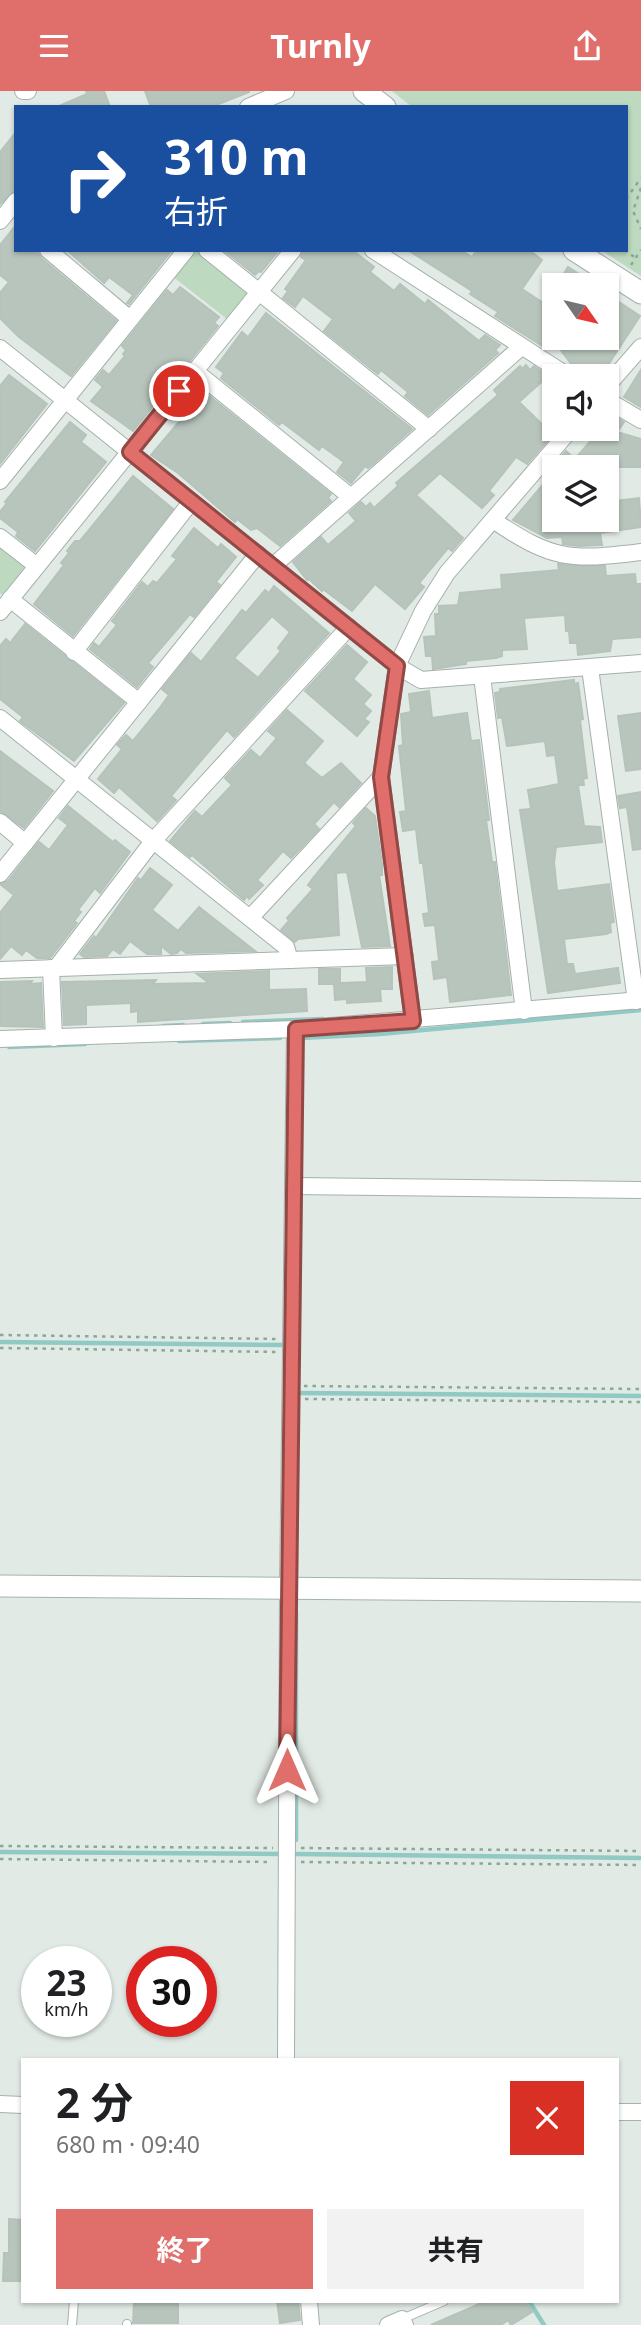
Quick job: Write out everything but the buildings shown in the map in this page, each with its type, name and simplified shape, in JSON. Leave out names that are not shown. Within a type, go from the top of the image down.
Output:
[{"type":"street","points":[[23,91],[28,91]]},
{"type":"street","points":[[253,105],[286,91]]},
{"type":"street","points":[[364,91],[382,105]]},
{"type":"street","points":[[50,252],[130,319]]},
{"type":"street","points":[[0,481],[184,252]]},
{"type":"street","points":[[209,252],[429,429]]},
{"type":"street","points":[[139,702],[74,652],[5,606],[291,252]]},
{"type":"street","points":[[376,252],[547,364]]},
{"type":"street","points":[[577,252],[641,293]]},
{"type":"street","points":[[619,372],[641,347]]},
{"type":"street","points":[[273,566],[520,348]]},
{"type":"street","points":[[1,351],[397,666],[421,680],[641,663]]},
{"type":"street","points":[[195,371],[352,497]]},
{"type":"street","points":[[619,407],[641,420]]},
{"type":"street","points":[[413,1021],[381,777],[397,666],[429,601],[447,573],[561,441]]},
{"type":"street","points":[[74,652],[191,502]]},
{"type":"street","points":[[492,520],[531,546],[559,555],[596,558],[641,552]]},
{"type":"street","points":[[0,537],[37,566]]},
{"type":"street","points":[[0,874],[258,554]]},
{"type":"street","points":[[54,1038],[53,968],[153,841],[349,627]]},
{"type":"street","points":[[0,1039],[296,1029],[639,1001],[590,668]]},
{"type":"street","points":[[482,676],[524,1011]]},
{"type":"street","points":[[0,718],[286,947],[290,960]]},
{"type":"street","points":[[250,918],[381,777]]},
{"type":"street","points":[[0,822],[25,843]]},
{"type":"street","points":[[0,970],[405,956]]},
{"type":"street","points":[[286,2058],[288,1589],[296,1029]]},
{"type":"street","points":[[293,1186],[641,1190]]},
{"type":"street","points":[[0,1587],[641,1591]]},
{"type":"street","points":[[0,2104],[21,2105]]},
{"type":"street","points":[[619,2112],[641,2112]]},
{"type":"street","points":[[309,2303],[312,2325]]},
{"type":"lane","points":[[72,2325],[74,2303]]},
{"type":"lane","points":[[398,2323],[440,2303]]},
{"type":"path","points":[[628,196],[641,178]]},
{"type":"path","points":[[634,203],[641,188]]},
{"type":"path","points":[[630,194],[634,203],[635,219],[641,229]]},
{"type":"path","points":[[625,273],[641,250]]},
{"type":"path","points":[[627,252],[636,258]]},
{"type":"path","points":[[0,1335],[291,1346]]},
{"type":"path","points":[[0,1348],[291,1346]]},
{"type":"path","points":[[290,1392],[641,1389]]},
{"type":"path","points":[[290,1392],[641,1402]]},
{"type":"path","points":[[0,1846],[641,1865]]},
{"type":"path","points":[[0,1859],[641,1850]]},
{"type":"green space","points":[[392,91],[641,91],[641,276],[604,252],[628,252],[628,105],[410,105]]},
{"type":"green space","points":[[192,252],[202,252],[246,288],[247,294],[227,319],[172,276]]},
{"type":"green space","points":[[0,543],[24,562],[25,570],[4,597],[0,593]]},
{"type":"waterway","points":[[301,1038],[380,1034],[641,1010]]},
{"type":"waterway","points":[[243,1022],[323,1019]]},
{"type":"waterway","points":[[203,1024],[230,1023]]},
{"type":"waterway","points":[[163,1026],[183,1025]]},
{"type":"waterway","points":[[179,1041],[280,1038]]},
{"type":"waterway","points":[[9,1047],[85,1044]]},
{"type":"waterway","points":[[0,1342],[282,1345]]},
{"type":"waterway","points":[[298,1393],[641,1396]]},
{"type":"waterway","points":[[296,1613],[296,1840]]},
{"type":"waterway","points":[[0,1852],[280,1854]]},
{"type":"waterway","points":[[295,1854],[641,1858]]},
{"type":"waterway","points":[[530,2303],[544,2325]]},
{"type":"route","points":[[179,391],[130,452],[397,666],[383,748],[381,777],[413,1021],[296,1029],[287,1770]]}]
